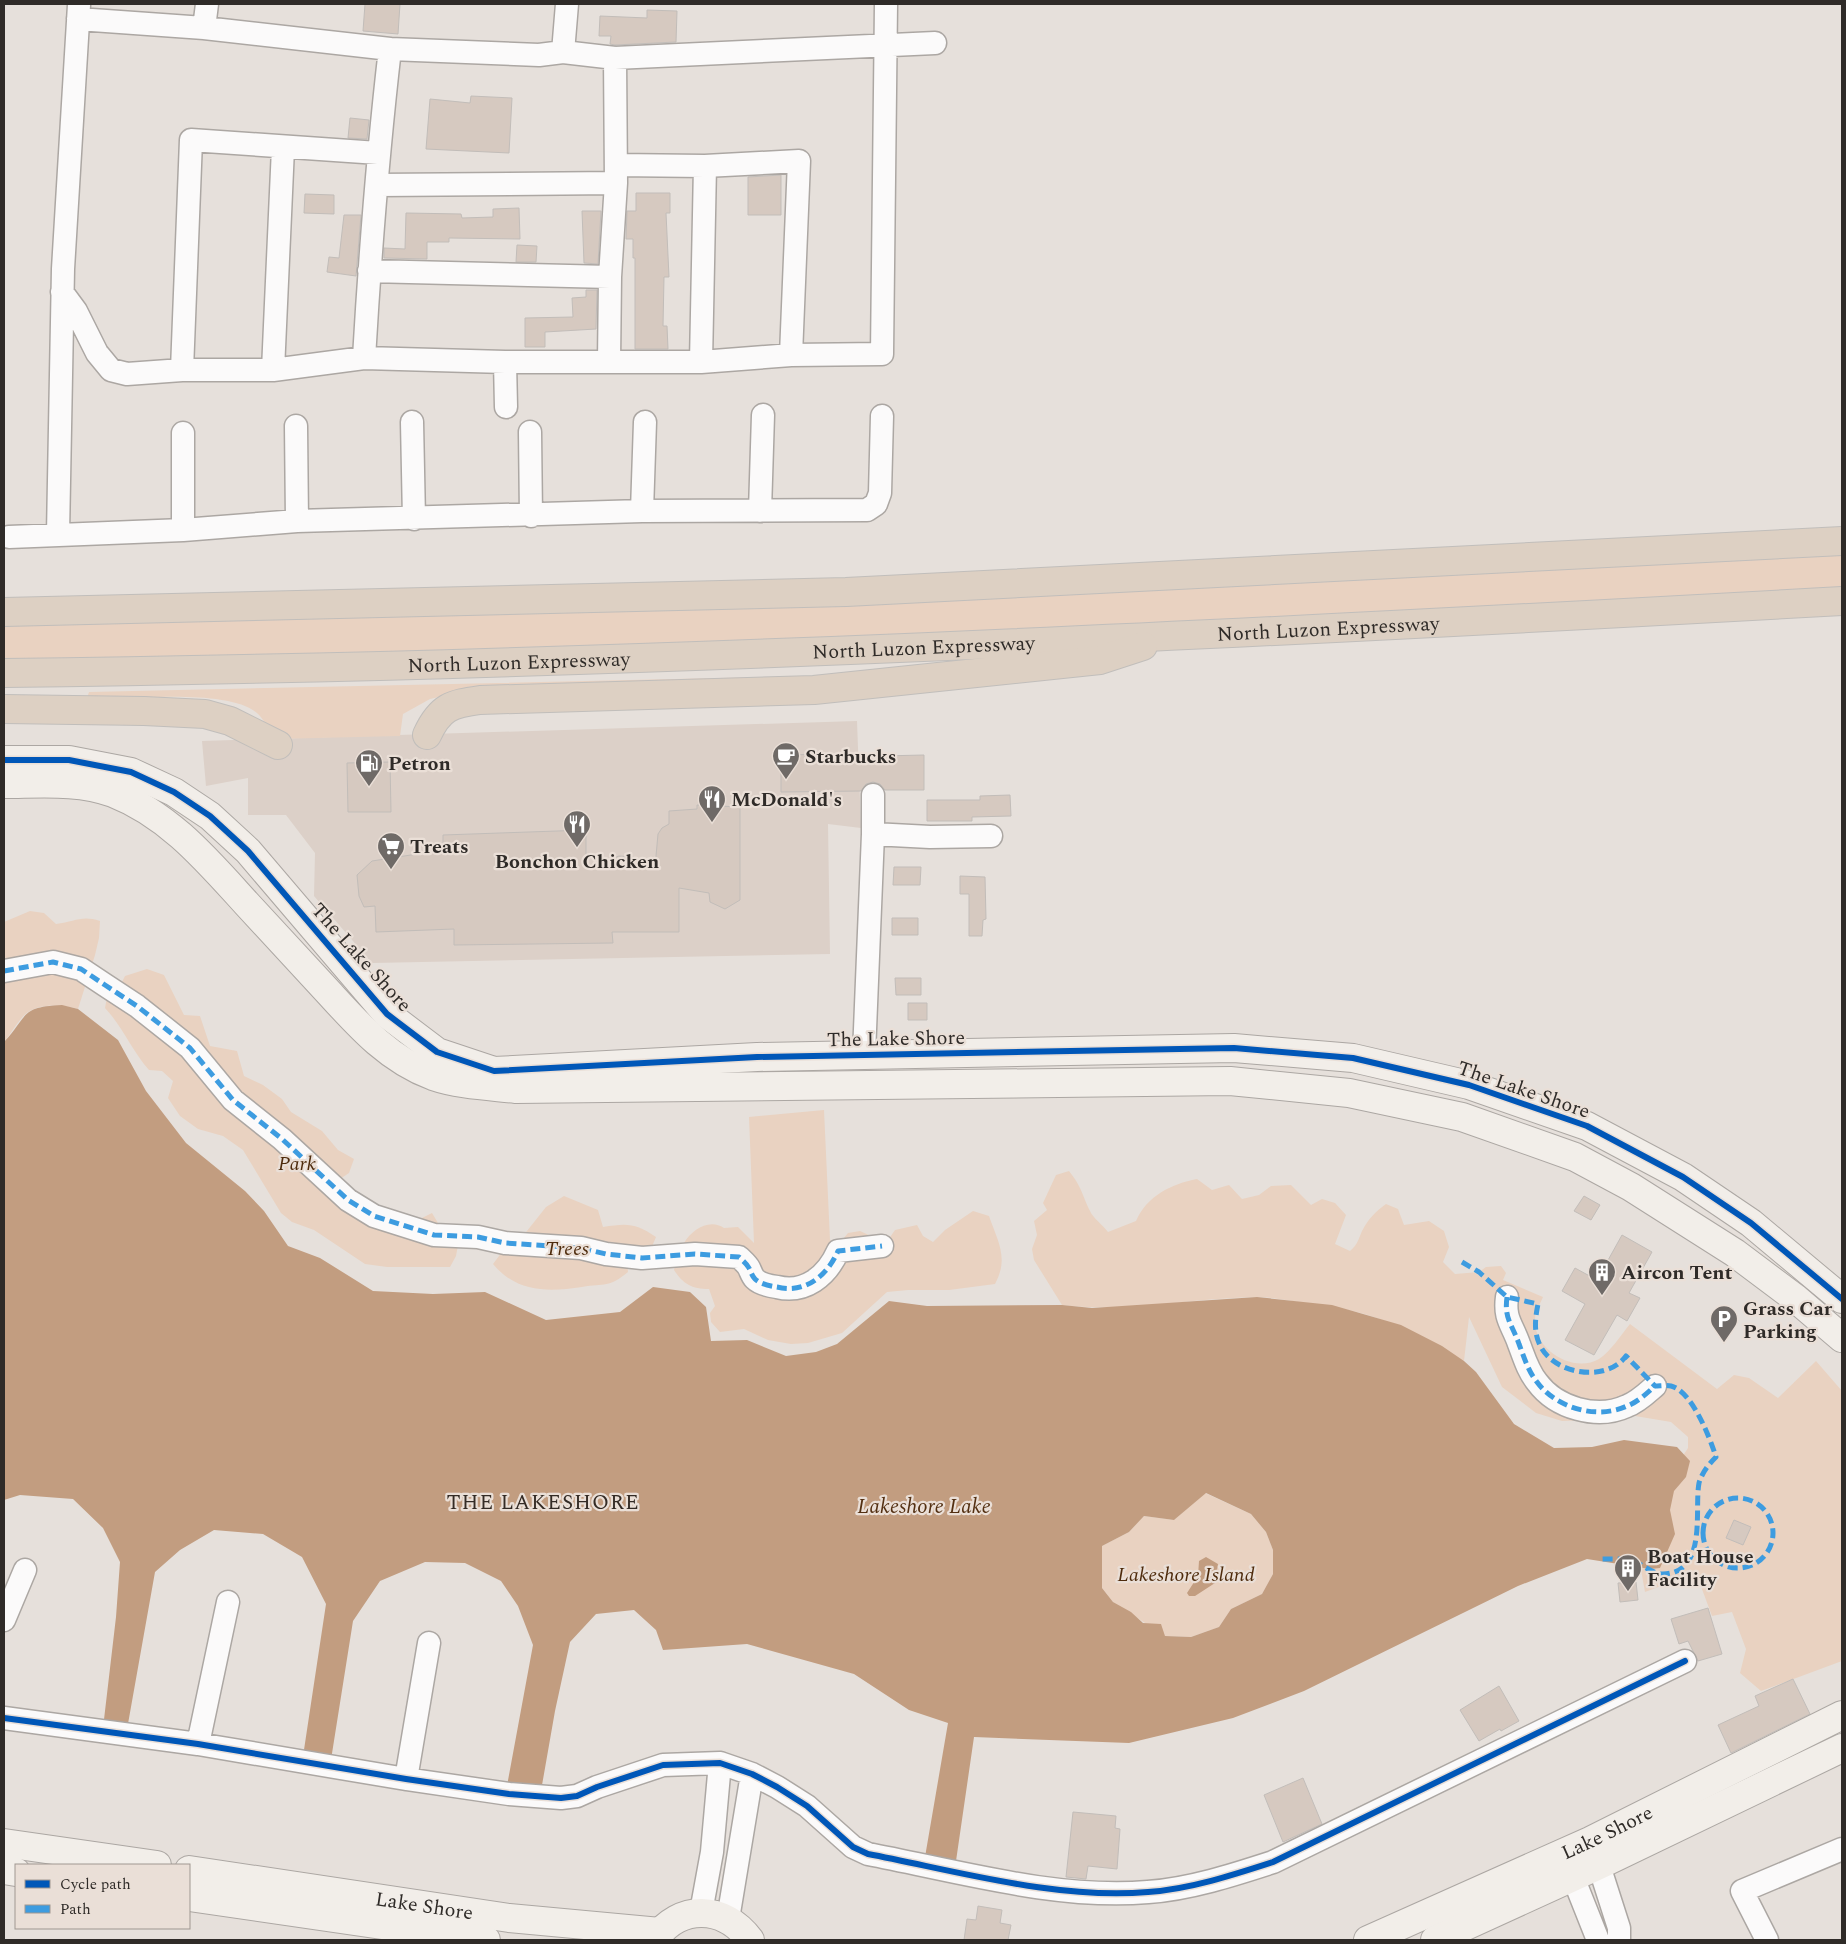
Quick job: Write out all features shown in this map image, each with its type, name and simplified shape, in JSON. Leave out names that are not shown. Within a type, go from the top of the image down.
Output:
[{"type":"highway","points":[[4,612],[846,592],[1842,541]]},
{"type":"highway","name":"North Luzon Expressway","points":[[4,673],[532,661],[846,651],[1358,628],[1842,601]]},
{"type":"highway","points":[[427,735],[435,718],[448,707],[480,700],[804,690],[861,686],[1100,660],[1179,635]]},
{"type":"highway","points":[[4,709],[205,714],[230,721],[278,744]]},
{"type":"street","points":[[204,28],[207,4]]},
{"type":"street","points":[[563,52],[567,4]]},
{"type":"street","points":[[62,292],[76,311],[97,354],[111,370],[127,374],[182,370],[273,370],[364,358],[505,362],[701,362],[791,355],[882,354],[886,4]]},
{"type":"street","points":[[58,534],[62,292],[79,11],[204,28],[390,49],[539,55],[563,52],[615,58],[935,43]]},
{"type":"street","points":[[364,358],[369,271],[378,185],[378,153],[390,49]]},
{"type":"street","points":[[609,361],[610,277],[616,174],[615,58]]},
{"type":"street","points":[[182,370],[191,140],[283,148],[378,153]]},
{"type":"street","points":[[273,370],[283,148]]},
{"type":"street","points":[[378,185],[616,174],[705,166],[799,161],[791,355]]},
{"type":"street","points":[[701,362],[705,166]]},
{"type":"street","points":[[369,271],[610,277]]},
{"type":"street","points":[[505,362],[506,407]]},
{"type":"street","points":[[760,511],[763,415]]},
{"type":"street","points":[[9,537],[183,530],[297,521],[531,516],[642,511],[867,510],[876,504],[880,492],[882,416]]},
{"type":"street","points":[[412,422],[414,519]]},
{"type":"street","points":[[642,511],[645,422]]},
{"type":"street","points":[[296,426],[297,521]]},
{"type":"street","points":[[530,432],[531,516]]},
{"type":"street","points":[[183,433],[183,530]]},
{"type":"street","name":"The Lake Shore","points":[[4,760],[69,760],[130,772],[174,792],[210,816],[248,851],[387,1014],[412,1035],[437,1052],[494,1071],[778,1056],[1234,1048],[1353,1058],[1469,1085],[1587,1126],[1683,1177],[1751,1223],[1842,1299]]},
{"type":"street","points":[[4,784],[65,784],[112,793],[159,816],[192,845],[368,1036],[398,1059],[434,1076],[473,1085],[516,1089],[1230,1081],[1350,1093],[1462,1117],[1575,1157],[1666,1208],[1735,1253],[1796,1298],[1842,1338]]},
{"type":"street","points":[[864,1054],[873,795]]},
{"type":"street","points":[[873,834],[930,837],[991,836]]},
{"type":"street","points":[[302,963],[326,942]]},
{"type":"street","points":[[4,972],[53,962],[81,969],[137,1006],[190,1048],[234,1100],[282,1139],[348,1200],[374,1216],[404,1226],[434,1235],[478,1237],[505,1243],[581,1248],[606,1254],[642,1258],[695,1254],[739,1257],[749,1268],[754,1278],[768,1285],[795,1290],[810,1285],[821,1276],[833,1263],[838,1251],[882,1246]]},
{"type":"street","points":[[778,1056],[778,1085]]},
{"type":"street","points":[[1666,1208],[1683,1177]]},
{"type":"street","points":[[1508,1297],[1507,1319],[1514,1328],[1529,1370],[1547,1394],[1561,1403],[1588,1411],[1613,1410],[1627,1406],[1655,1386]]},
{"type":"street","points":[[4,1620],[25,1570]]},
{"type":"street","points":[[198,1744],[228,1602]]},
{"type":"street","points":[[406,1779],[429,1643]]},
{"type":"street","points":[[4,1718],[198,1744],[508,1794],[561,1798],[577,1796],[597,1787],[663,1765],[720,1763],[752,1774],[807,1806],[836,1829],[853,1847],[868,1854],[1039,1887],[1104,1894],[1150,1892],[1229,1877],[1273,1862],[1686,1661]]},
{"type":"street","name":"Lake Shore","points":[[1598,1863],[1782,1745],[1842,1715]]},
{"type":"street","points":[[1782,1745],[1794,1771]]},
{"type":"street","name":"Lake Shore","points":[[1435,1940],[1571,1874],[1842,1748]]},
{"type":"street","points":[[702,1912],[712,1852],[720,1763]]},
{"type":"street","points":[[728,1919],[752,1774]]},
{"type":"street","points":[[4,1843],[150,1864]]},
{"type":"street","points":[[1767,1940],[1742,1891],[1842,1849]]},
{"type":"street","points":[[1598,1863],[1618,1928],[1619,1940]]},
{"type":"street","name":"Lake Shore","points":[[190,1870],[509,1918],[657,1936]]},
{"type":"street","points":[[1571,1874],[1598,1940]]},
{"type":"street","name":"Lake Shore","points":[[1368,1940],[1571,1874]]},
{"type":"street","points":[[707,1878],[734,1880]]},
{"type":"street","name":"Lake Shore","points":[[190,1897],[486,1940]]},
{"type":"street","points":[[657,1936],[679,1918],[702,1912],[728,1919],[742,1929],[750,1940]]},
{"type":"shaded area","points":[[857,721],[861,828],[828,824],[830,954],[372,963],[314,896],[315,853],[286,815],[248,815],[248,778],[206,786],[202,741]]},
{"type":"green space","points":[[1842,550],[1842,587],[1656,599],[809,640],[4,663],[4,621]]},
{"type":"green space","points":[[855,675],[460,692],[430,699],[403,714],[400,736],[274,739],[260,716],[247,707],[228,701],[204,698],[151,697],[86,701],[89,692]]},
{"type":"green space","points":[[30,911],[44,913],[56,924],[83,919],[100,921],[99,938],[78,1009],[63,1006],[47,1006],[32,1010],[25,1014],[4,1042],[4,922]]},
{"type":"green space","name":"Park","points":[[147,969],[164,975],[184,1015],[200,1016],[210,1046],[237,1051],[244,1076],[263,1085],[282,1099],[291,1112],[322,1131],[338,1150],[354,1159],[349,1173],[331,1185],[410,1224],[432,1213],[444,1233],[459,1240],[456,1256],[450,1267],[387,1267],[365,1264],[314,1230],[292,1222],[281,1213],[243,1150],[223,1136],[198,1129],[180,1116],[168,1098],[173,1081],[162,1071],[149,1070],[105,1008],[107,997],[118,990],[125,976]]},
{"type":"green space","points":[[824,1110],[830,1240],[839,1244],[848,1233],[860,1231],[886,1243],[895,1230],[917,1225],[923,1236],[933,1242],[945,1230],[973,1211],[989,1216],[999,1242],[1002,1258],[999,1275],[995,1284],[949,1290],[887,1292],[842,1333],[808,1343],[791,1344],[768,1340],[744,1329],[720,1332],[711,1322],[710,1313],[715,1306],[709,1289],[688,1285],[674,1270],[681,1249],[687,1238],[696,1229],[713,1224],[724,1228],[738,1227],[754,1243],[749,1117]]},
{"type":"green space","points":[[1069,1171],[1079,1186],[1091,1214],[1108,1232],[1136,1221],[1153,1198],[1161,1192],[1178,1184],[1197,1179],[1212,1190],[1229,1185],[1242,1199],[1259,1195],[1271,1186],[1291,1185],[1311,1205],[1322,1199],[1335,1203],[1346,1215],[1335,1244],[1350,1251],[1370,1219],[1386,1204],[1398,1209],[1404,1225],[1429,1221],[1444,1231],[1449,1247],[1443,1262],[1455,1274],[1479,1272],[1486,1267],[1501,1266],[1506,1273],[1503,1280],[1543,1297],[1535,1316],[1536,1330],[1540,1340],[1548,1349],[1567,1361],[1589,1363],[1599,1359],[1612,1347],[1630,1324],[1717,1389],[1734,1375],[1749,1378],[1778,1398],[1816,1361],[1842,1391],[1842,1661],[1761,1691],[1740,1673],[1746,1649],[1732,1612],[1712,1616],[1696,1573],[1645,1592],[1639,1559],[1673,1471],[1688,1448],[1688,1437],[1671,1422],[1623,1414],[1592,1420],[1562,1421],[1536,1413],[1502,1387],[1469,1317],[1464,1361],[1425,1338],[1364,1314],[1272,1298],[1232,1298],[1111,1307],[1062,1305],[1034,1260],[1032,1249],[1037,1235],[1034,1221],[1047,1210],[1043,1203],[1056,1175]]},
{"type":"green space","name":"Trees","points":[[564,1196],[598,1210],[603,1227],[631,1225],[643,1229],[656,1237],[648,1256],[627,1262],[628,1272],[616,1281],[602,1285],[570,1289],[546,1290],[534,1288],[512,1281],[502,1274],[493,1264],[505,1248],[519,1241],[546,1207]]},
{"type":"green space","name":"Lakeshore Island","points":[[1205,1493],[1251,1514],[1266,1532],[1273,1550],[1273,1574],[1262,1594],[1231,1609],[1219,1627],[1191,1637],[1165,1636],[1113,1602],[1102,1588],[1102,1546],[1129,1532],[1144,1516],[1174,1520]]},
{"type":"water","name":"Lakeshore Lake","points":[[62,1005],[78,1009],[118,1040],[146,1091],[186,1143],[245,1191],[264,1211],[288,1246],[320,1258],[373,1291],[433,1294],[485,1292],[546,1320],[620,1312],[653,1287],[690,1292],[706,1307],[711,1341],[747,1340],[786,1356],[816,1352],[837,1344],[889,1301],[927,1306],[1062,1305],[1092,1308],[1257,1297],[1332,1305],[1401,1325],[1442,1346],[1476,1372],[1514,1424],[1554,1448],[1592,1447],[1624,1440],[1677,1447],[1690,1461],[1686,1477],[1674,1491],[1670,1510],[1675,1534],[1660,1568],[1650,1569],[1587,1559],[1518,1586],[1304,1691],[1233,1718],[1129,1743],[974,1737],[956,1861],[925,1857],[948,1723],[909,1710],[854,1674],[747,1644],[663,1650],[656,1630],[634,1610],[596,1614],[570,1642],[555,1711],[538,1808],[504,1802],[533,1645],[518,1606],[501,1581],[465,1563],[425,1562],[380,1581],[353,1621],[330,1766],[302,1763],[326,1604],[302,1557],[263,1534],[214,1530],[180,1550],[155,1572],[126,1735],[103,1728],[116,1617],[120,1562],[103,1528],[73,1499],[20,1495],[4,1500],[4,1042],[27,1014],[32,1010]],"holes":[[[1206,1493],[1251,1514],[1266,1532],[1273,1550],[1273,1574],[1262,1594],[1231,1609],[1219,1627],[1191,1637],[1165,1636],[1161,1624],[1143,1623],[1131,1612],[1113,1602],[1102,1588],[1102,1546],[1129,1532],[1144,1516],[1174,1520]]]},
{"type":"water","points":[[1206,1557],[1218,1564],[1215,1583],[1195,1596],[1189,1596],[1187,1593],[1198,1576],[1199,1561]]},
{"type":"building","points":[[365,4],[400,4],[398,34],[363,31]]},
{"type":"building","points":[[647,10],[677,11],[676,42],[615,45],[610,44],[611,36],[599,36],[600,16],[647,18]]},
{"type":"building","points":[[471,96],[512,98],[509,153],[426,149],[430,99],[470,103]]},
{"type":"building","points":[[350,118],[369,120],[367,139],[348,138]]},
{"type":"building","points":[[781,175],[781,215],[748,215],[748,177]]},
{"type":"building","points":[[636,193],[670,193],[670,213],[666,213],[669,277],[664,277],[663,326],[667,326],[668,349],[635,349],[635,258],[633,258],[633,239],[626,239],[627,211],[636,211]]},
{"type":"building","points":[[305,194],[334,195],[334,214],[304,213]]},
{"type":"building","points":[[519,208],[520,239],[449,238],[449,242],[427,242],[427,259],[384,258],[384,248],[405,249],[406,213],[461,214],[462,218],[493,217],[493,209]]},
{"type":"building","points":[[582,211],[601,211],[598,264],[584,263]]},
{"type":"building","points":[[344,215],[361,215],[356,276],[327,272],[329,257],[339,258]]},
{"type":"building","points":[[517,245],[537,246],[536,262],[516,262]]},
{"type":"building","points":[[586,290],[597,290],[596,329],[545,332],[545,347],[525,347],[525,318],[573,317],[572,298],[586,297]]},
{"type":"building","points":[[838,754],[838,757],[924,755],[924,790],[885,790],[880,784],[873,782],[866,784],[861,791],[781,792],[781,755]]},
{"type":"building","name":"Petron","points":[[390,762],[391,812],[348,812],[347,763]]},
{"type":"building","points":[[1010,795],[1011,816],[972,817],[972,821],[927,821],[927,800],[980,800],[980,796]]},
{"type":"building","points":[[697,805],[740,807],[740,900],[725,909],[710,902],[709,893],[679,888],[679,932],[612,932],[613,943],[454,945],[454,929],[376,932],[375,906],[364,907],[359,896],[357,875],[372,861],[443,850],[443,835],[586,830],[586,868],[619,856],[633,857],[655,867],[658,834],[662,828],[669,824],[669,811],[697,809]]},
{"type":"building","points":[[894,867],[921,867],[920,885],[893,885]]},
{"type":"building","points":[[960,876],[985,877],[986,919],[983,920],[982,936],[969,936],[969,894],[960,894]]},
{"type":"building","points":[[892,918],[918,918],[918,935],[892,935]]},
{"type":"building","points":[[895,978],[921,978],[921,995],[896,995]]},
{"type":"building","points":[[908,1003],[927,1003],[927,1020],[908,1020]]},
{"type":"building","points":[[1584,1196],[1600,1205],[1591,1220],[1574,1211]]},
{"type":"building","name":"Aircon Tent","points":[[1622,1235],[1652,1252],[1629,1293],[1640,1298],[1627,1321],[1617,1315],[1594,1355],[1565,1340],[1585,1304],[1562,1291],[1575,1268],[1597,1280]]},
{"type":"building","points":[[1734,1520],[1751,1527],[1743,1545],[1726,1538]]},
{"type":"building","name":"Boat House Facility","points":[[1636,1582],[1638,1600],[1620,1602],[1618,1583]]},
{"type":"building","points":[[1708,1608],[1722,1654],[1698,1661],[1688,1641],[1679,1644],[1671,1619]]},
{"type":"building","points":[[1793,1679],[1810,1714],[1731,1753],[1718,1725],[1759,1706],[1755,1696]]},
{"type":"building","points":[[1499,1686],[1519,1721],[1479,1741],[1460,1710]]},
{"type":"building","points":[[1303,1778],[1322,1824],[1283,1842],[1264,1795]]},
{"type":"building","points":[[1073,1812],[1116,1816],[1115,1828],[1120,1829],[1117,1869],[1088,1866],[1086,1879],[1066,1877]]},
{"type":"building","points":[[978,1906],[1002,1910],[1000,1923],[1011,1925],[1008,1940],[964,1940],[967,1919],[976,1920]]},
{"type":"marked path","points":[[4,971],[53,962],[81,969],[137,1006],[190,1048],[233,1100],[282,1139],[348,1200],[374,1216],[434,1235],[478,1237],[505,1243],[581,1248],[606,1254],[642,1258],[695,1254],[739,1257],[747,1265],[757,1281],[787,1288],[797,1288],[814,1281],[828,1268],[838,1251],[882,1246]]},
{"type":"marked path","points":[[1462,1262],[1479,1272],[1507,1297],[1538,1304],[1537,1338],[1549,1358],[1559,1365],[1583,1372],[1595,1372],[1607,1370],[1618,1364],[1626,1356],[1655,1386],[1671,1386],[1679,1390],[1693,1406],[1705,1428],[1716,1457],[1706,1469],[1699,1483],[1696,1538],[1693,1552],[1687,1563],[1677,1571],[1663,1574],[1655,1573],[1631,1561],[1600,1559]]},
{"type":"marked path","points":[[1507,1297],[1508,1316],[1529,1369],[1537,1382],[1555,1399],[1578,1409],[1603,1412],[1631,1404],[1655,1386]]},
{"type":"marked path","points":[[1731,1498],[1745,1498],[1758,1504],[1767,1513],[1773,1526],[1773,1533],[1771,1546],[1763,1558],[1745,1568],[1731,1568],[1718,1562],[1709,1553],[1703,1540],[1703,1526],[1709,1513],[1718,1504],[1731,1498]]},
{"type":"cycle path","points":[[4,760],[69,760],[131,772],[174,792],[210,816],[248,851],[387,1014],[437,1052],[494,1071],[757,1057],[1234,1048],[1353,1058],[1469,1085],[1587,1126],[1683,1177],[1751,1223],[1842,1299]]},
{"type":"cycle path","points":[[4,1718],[198,1744],[406,1779],[509,1794],[561,1798],[577,1796],[597,1787],[663,1765],[720,1763],[752,1774],[777,1787],[807,1806],[853,1847],[868,1854],[972,1876],[1043,1888],[1079,1892],[1148,1892],[1195,1885],[1273,1862],[1685,1661]]},
{"type":"place","name":"Starbucks","points":[[786,780]]},
{"type":"place","name":"Petron","points":[[369,787]]},
{"type":"place","name":"McDonald's","points":[[712,823]]},
{"type":"place","name":"Bonchon Chicken","points":[[577,848]]},
{"type":"place","name":"Treats","points":[[391,870]]},
{"type":"place","name":"Aircon Tent","points":[[1602,1296]]},
{"type":"place","name":"Grass Car Parking","points":[[1724,1343]]},
{"type":"place","name":"Boat House Facility","points":[[1628,1592]]},
{"type":"district","name":"THE LAKESHORE","points":[[543,1502]]}]
